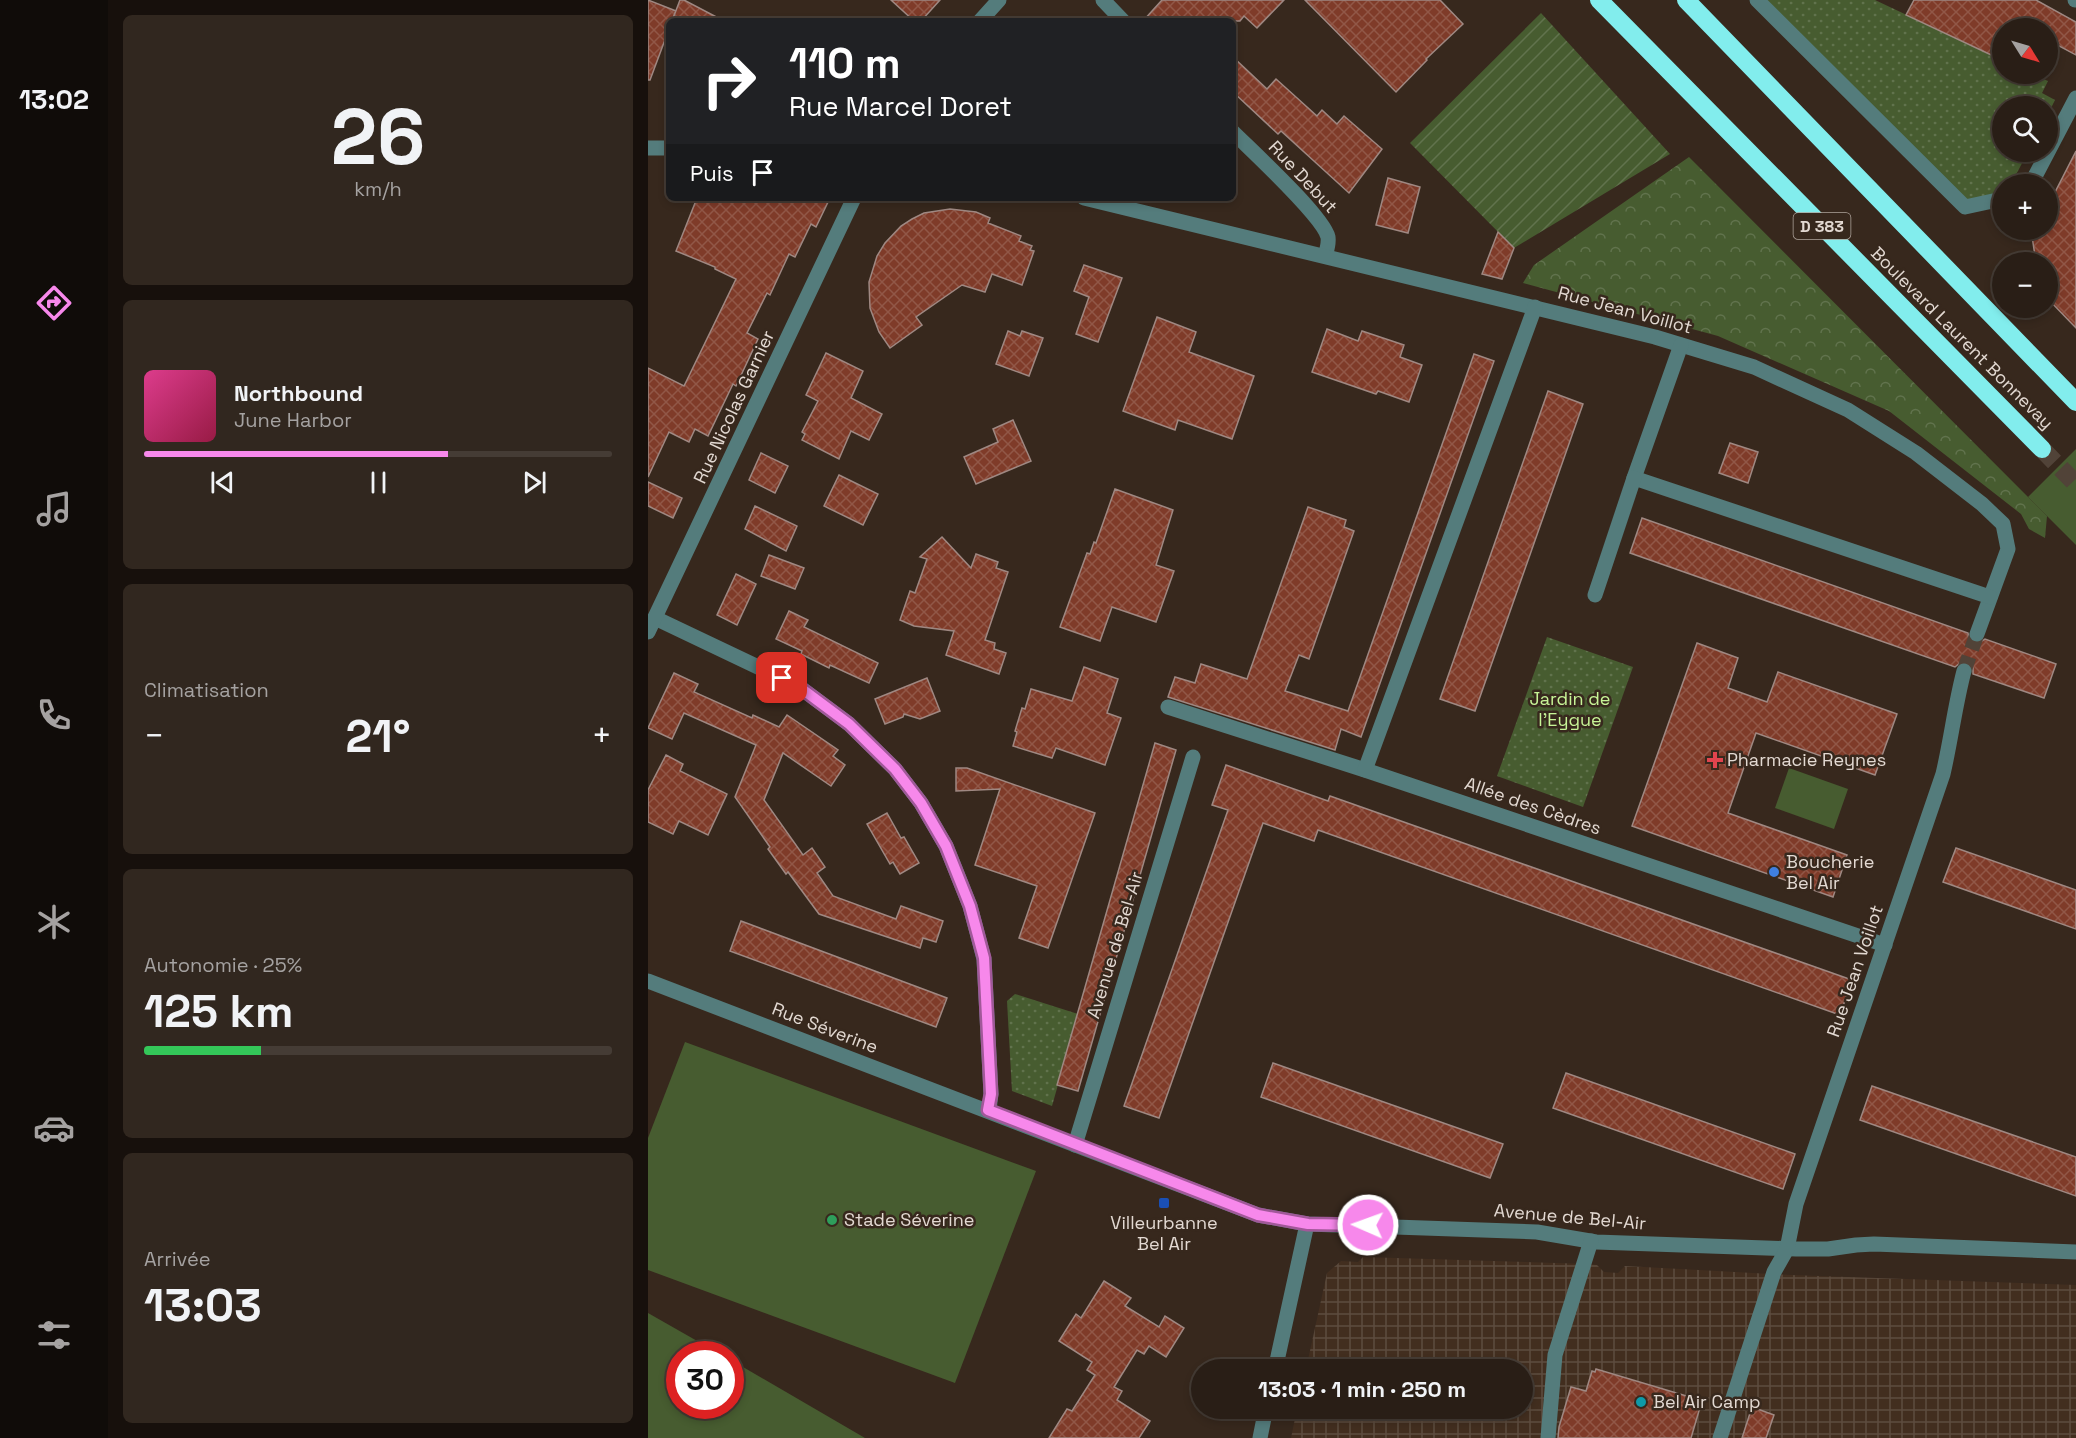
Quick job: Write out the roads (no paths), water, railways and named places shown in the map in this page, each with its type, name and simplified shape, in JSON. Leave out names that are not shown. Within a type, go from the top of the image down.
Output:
[{"type":"highway","name":"Boulevard Laurent Bonnevay","points":[[1686,0],[2076,402]]},
{"type":"highway","points":[[1699,0],[1725,39]]},
{"type":"highway","name":"Boulevard Laurent Bonnevay","points":[[1600,1],[2042,449]]},
{"type":"street","points":[[983,18],[999,0]]},
{"type":"street","points":[[1102,0],[1120,18]]},
{"type":"street","points":[[1756,0],[1965,207],[1992,201]]},
{"type":"street","points":[[2036,174],[2076,98]]},
{"type":"street","name":"Rue Debut","points":[[1236,135],[1308,207],[1323,226],[1328,236],[1325,256]]},
{"type":"street","points":[[648,148],[666,147]]},
{"type":"street","name":"Rue Nicolas Garnier","points":[[648,632],[853,201]]},
{"type":"street","name":"Rue Jean Voillot","points":[[1096,201],[1535,307],[1681,345],[1754,367],[1848,410],[1916,453],[1982,504],[2003,524],[2008,549],[1977,634]]},
{"type":"street","points":[[1365,770],[1535,307]]},
{"type":"street","points":[[1595,595],[1681,345]]},
{"type":"street","points":[[1634,478],[1990,597]]},
{"type":"street","points":[[655,618],[798,686],[849,724],[895,769],[921,803],[946,846],[970,906],[984,958],[991,1094],[988,1110]]},
{"type":"street","name":"Rue Jean Voillot","points":[[1720,1438],[1774,1272],[1787,1249],[1796,1204],[1943,774],[1964,670]]},
{"type":"street","name":"Allée des Cèdres","points":[[1168,707],[1365,770],[1885,945]]},
{"type":"street","name":"Avenue de Bel-Air","points":[[1075,1145],[1193,757]]},
{"type":"street","name":"Rue Séverine","points":[[648,981],[988,1110]]},
{"type":"street","name":"Avenue de Bel-Air","points":[[988,1110],[1258,1215],[1308,1224],[1537,1232],[1591,1240],[1787,1249],[1828,1249],[1874,1244],[2076,1252]]},
{"type":"street","points":[[1277,1359],[1308,1224]]},
{"type":"street","points":[[1548,1438],[1555,1355],[1591,1240]]},
{"type":"street","points":[[1260,1438],[1264,1419]]},
{"type":"tunnel","points":[[2042,449],[2076,484]]},
{"type":"tunnel","points":[[1964,671],[1977,634]]},
{"type":"place","name":"Pharmacie Reynes","points":[[1715,760]]},
{"type":"place","name":"Boucherie Bel Air","points":[[1774,872]]},
{"type":"place","name":"Villeurbanne Bel Air","points":[[1164,1203]]},
{"type":"place","name":"Stade Séverine","points":[[832,1220]]},
{"type":"place","name":"Bel Air Camp","points":[[1641,1402]]},
{"type":"park label","name":"Jardin de l'Eygue","points":[[1570,709]]}]
